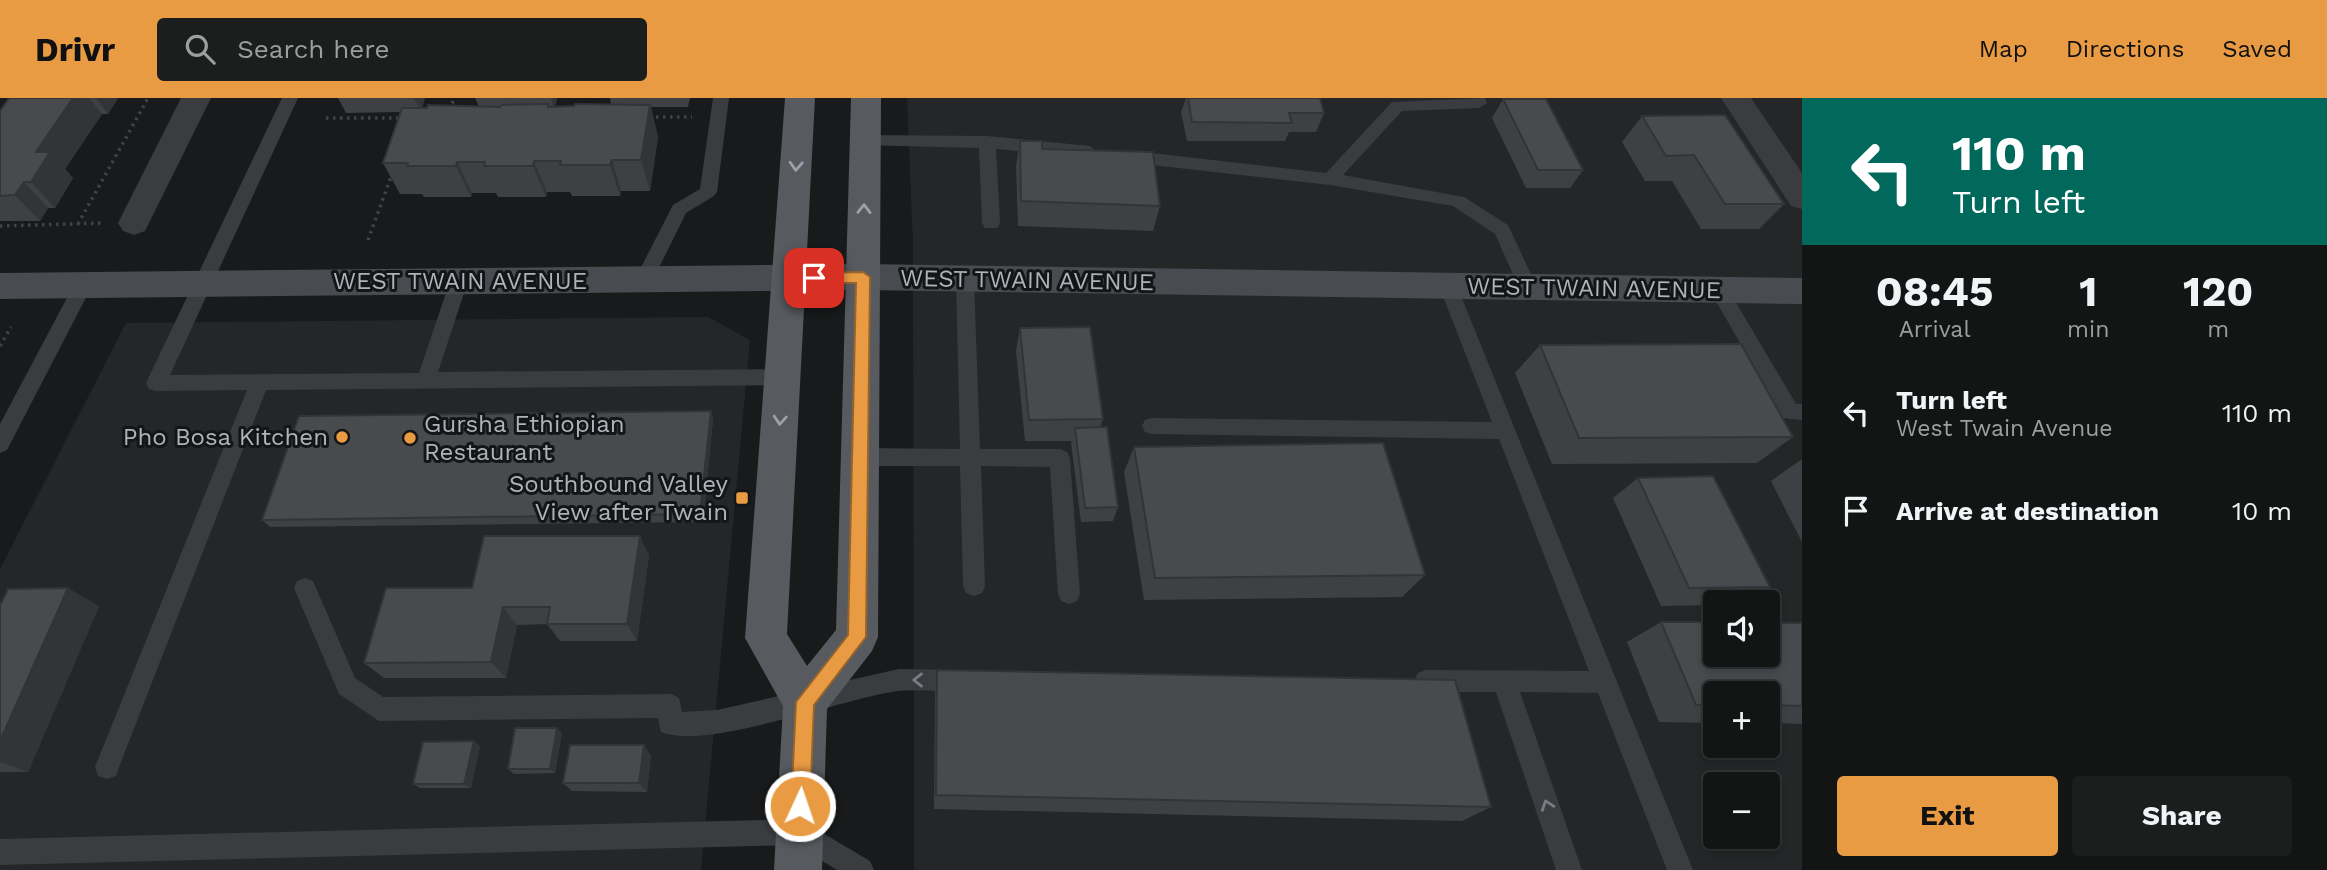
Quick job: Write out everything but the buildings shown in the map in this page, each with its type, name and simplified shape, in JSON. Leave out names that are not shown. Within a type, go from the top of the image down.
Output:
[{"type":"main road","points":[[798,851],[805,702],[766,638],[800,98]]},
{"type":"main road","points":[[805,702],[857,637],[866,98]]},
{"type":"main road","name":"WEST TWAIN AVENUE","points":[[0,286],[863,277],[1802,291]]},
{"type":"street","points":[[134,223],[196,98]]},
{"type":"street","points":[[1736,98],[1802,198]]},
{"type":"lane","points":[[290,98],[156,383],[783,377]]},
{"type":"lane","points":[[644,279],[679,209],[708,192],[720,98]]},
{"type":"lane","points":[[1330,179],[1398,106],[1479,103],[1477,98]]},
{"type":"lane","points":[[866,141],[987,142],[1330,179],[1458,201],[1502,230],[1528,287]]},
{"type":"lane","points":[[987,142],[991,223]]},
{"type":"lane","points":[[965,279],[974,586]]},
{"type":"lane","points":[[426,380],[459,281]]},
{"type":"lane","points":[[0,444],[84,284]]},
{"type":"lane","points":[[1448,286],[1680,870]]},
{"type":"lane","points":[[1718,289],[1790,412],[1802,412]]},
{"type":"lane","points":[[107,767],[260,381]]},
{"type":"lane","points":[[1152,426],[1506,431]]},
{"type":"lane","points":[[860,457],[1060,458],[1069,594]]},
{"type":"lane","points":[[305,588],[347,686],[379,709],[671,706],[669,724],[717,722],[899,680],[982,681]]},
{"type":"lane","points":[[1408,681],[1605,682]]},
{"type":"lane","points":[[1504,681],[1569,870]]},
{"type":"lane","points":[[0,852],[798,851],[861,870]]},
{"type":"path","points":[[78,224],[148,98]]},
{"type":"path","points":[[448,118],[454,98]]},
{"type":"path","points":[[637,117],[692,117]]},
{"type":"path","points":[[326,118],[413,118]]},
{"type":"path","points":[[368,240],[395,167]]},
{"type":"path","points":[[0,226],[134,223]]},
{"type":"path","points":[[0,346],[11,327]]},
{"type":"shaded area","points":[[907,98],[1802,98],[1802,870],[914,870],[913,244]]},
{"type":"shaded area","points":[[708,317],[750,340],[701,870],[0,870],[0,569],[126,323]]},
{"type":"place","name":"Pho Bosa Kitchen","points":[[342,437]]},
{"type":"place","name":"Gursha Ethiopian Restaurant","points":[[410,438]]},
{"type":"place","name":"Southbound Valley View after Twain","points":[[742,498]]},
{"type":"route","points":[[800,806],[805,702],[857,637],[863,277],[814,278]]}]
